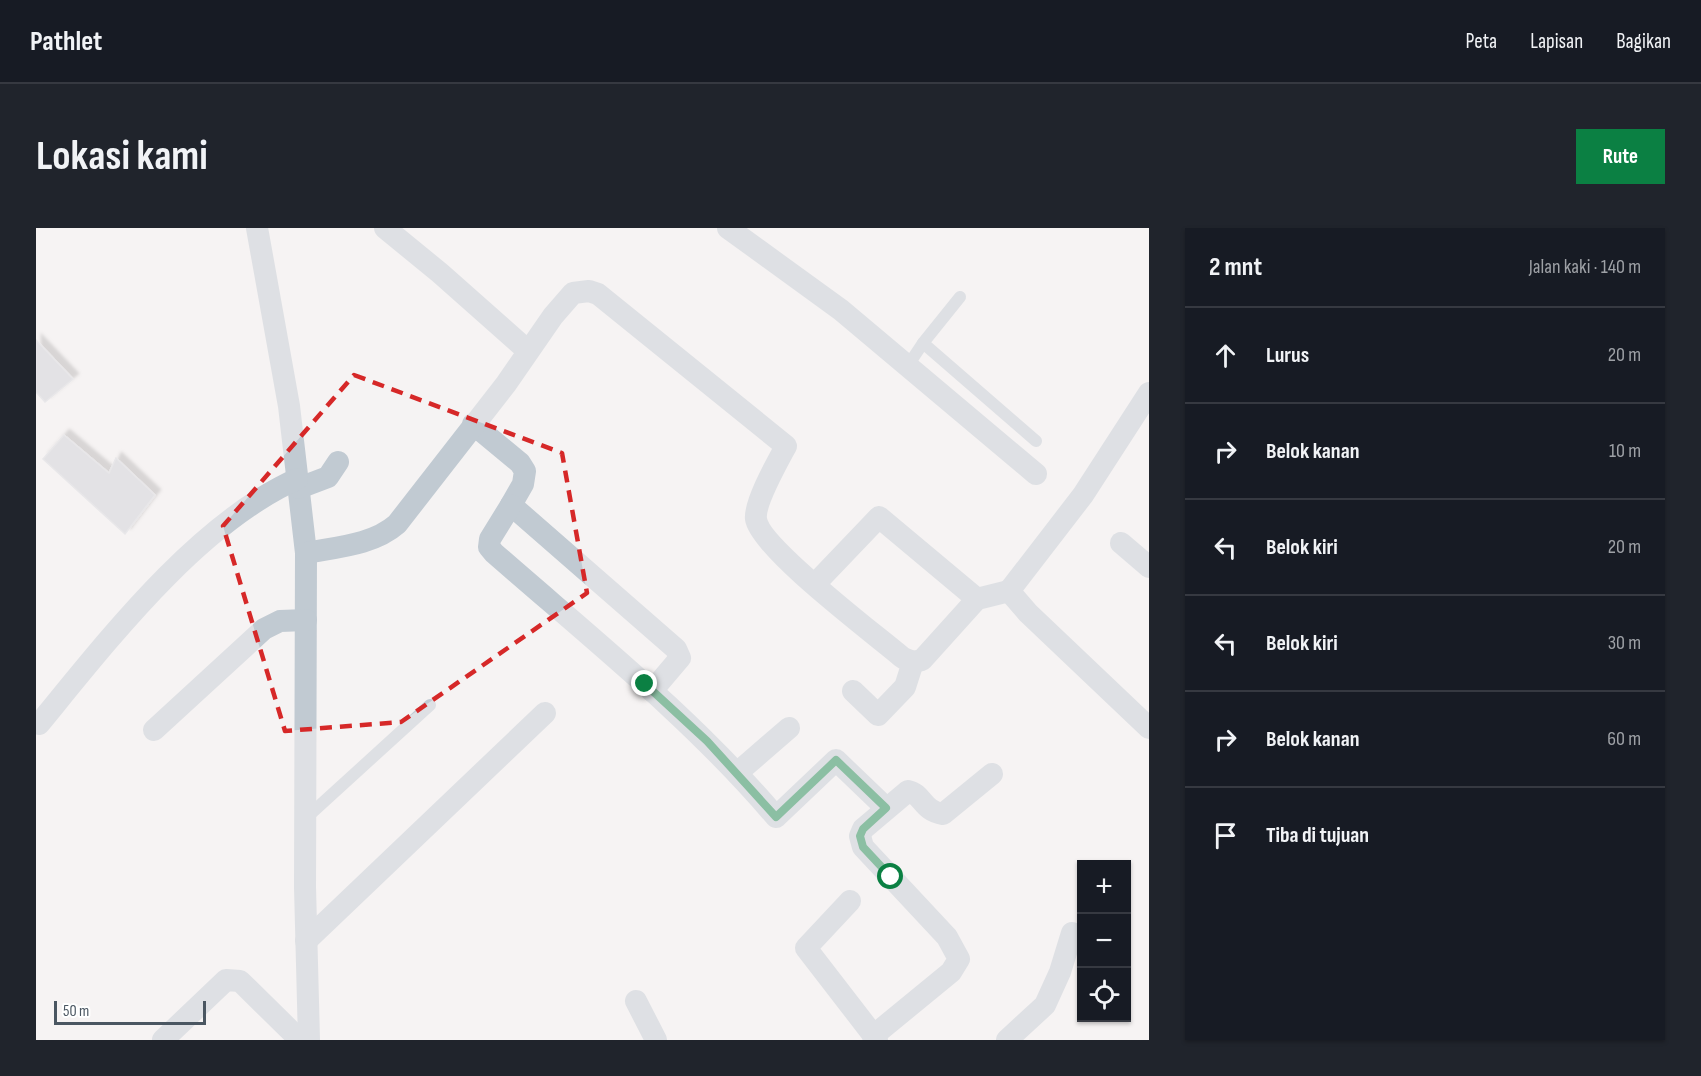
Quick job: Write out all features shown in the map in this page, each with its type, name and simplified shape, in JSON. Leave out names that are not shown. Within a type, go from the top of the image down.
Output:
[{"type":"street","points":[[257,228],[290,406],[306,553],[306,941],[309,1040]]},
{"type":"street","points":[[385,228],[528,351]]},
{"type":"street","points":[[728,228],[823,296],[1036,474]]},
{"type":"street","points":[[306,553],[349,545],[386,534],[397,524],[552,316],[573,293],[581,290],[598,294],[786,446],[759,506],[756,519],[764,533],[786,560],[903,658],[913,662],[922,660],[977,599],[1010,591],[1083,495],[1149,393]]},
{"type":"street","points":[[473,424],[520,463],[525,471],[523,484],[490,539],[489,547],[652,691],[736,773],[776,817],[836,760],[886,808]]},
{"type":"street","points":[[39,724],[119,629],[202,542],[229,520],[298,484],[328,477],[338,462]]},
{"type":"street","points":[[511,505],[676,649],[680,658],[677,665],[652,691]]},
{"type":"street","points":[[815,584],[879,517],[977,599]]},
{"type":"street","points":[[1121,543],[1149,567]]},
{"type":"street","points":[[1010,591],[1028,613],[1149,728]]},
{"type":"street","points":[[154,730],[264,629],[280,621],[306,620]]},
{"type":"street","points":[[853,691],[878,715],[905,687],[913,662]]},
{"type":"street","points":[[306,941],[545,713]]},
{"type":"street","points":[[736,773],[789,728]]},
{"type":"street","points":[[850,901],[806,948],[875,1038],[951,972],[959,959],[947,937],[863,847],[860,836],[863,829],[908,791],[914,792],[932,812],[943,814],[992,774]]},
{"type":"street","points":[[1007,1040],[1045,1005],[1060,972],[1072,933]]},
{"type":"street","points":[[163,1040],[226,980],[240,981],[300,1040]]},
{"type":"street","points":[[636,1001],[656,1040]]},
{"type":"lane","points":[[907,367],[960,297]]},
{"type":"lane","points":[[923,343],[1036,441]]},
{"type":"lane","points":[[306,818],[430,705]]},
{"type":"highlighted area","points":[[354,375],[562,453],[587,593],[401,722],[285,731],[223,526]]},
{"type":"building","points":[[36,340],[73,379],[45,402],[36,392]]},
{"type":"building","points":[[64,435],[109,473],[116,458],[155,495],[125,534],[43,459]]},
{"type":"route","points":[[645,684],[707,741],[776,817],[836,760],[886,808],[863,829],[860,836],[863,847],[891,877]]}]
